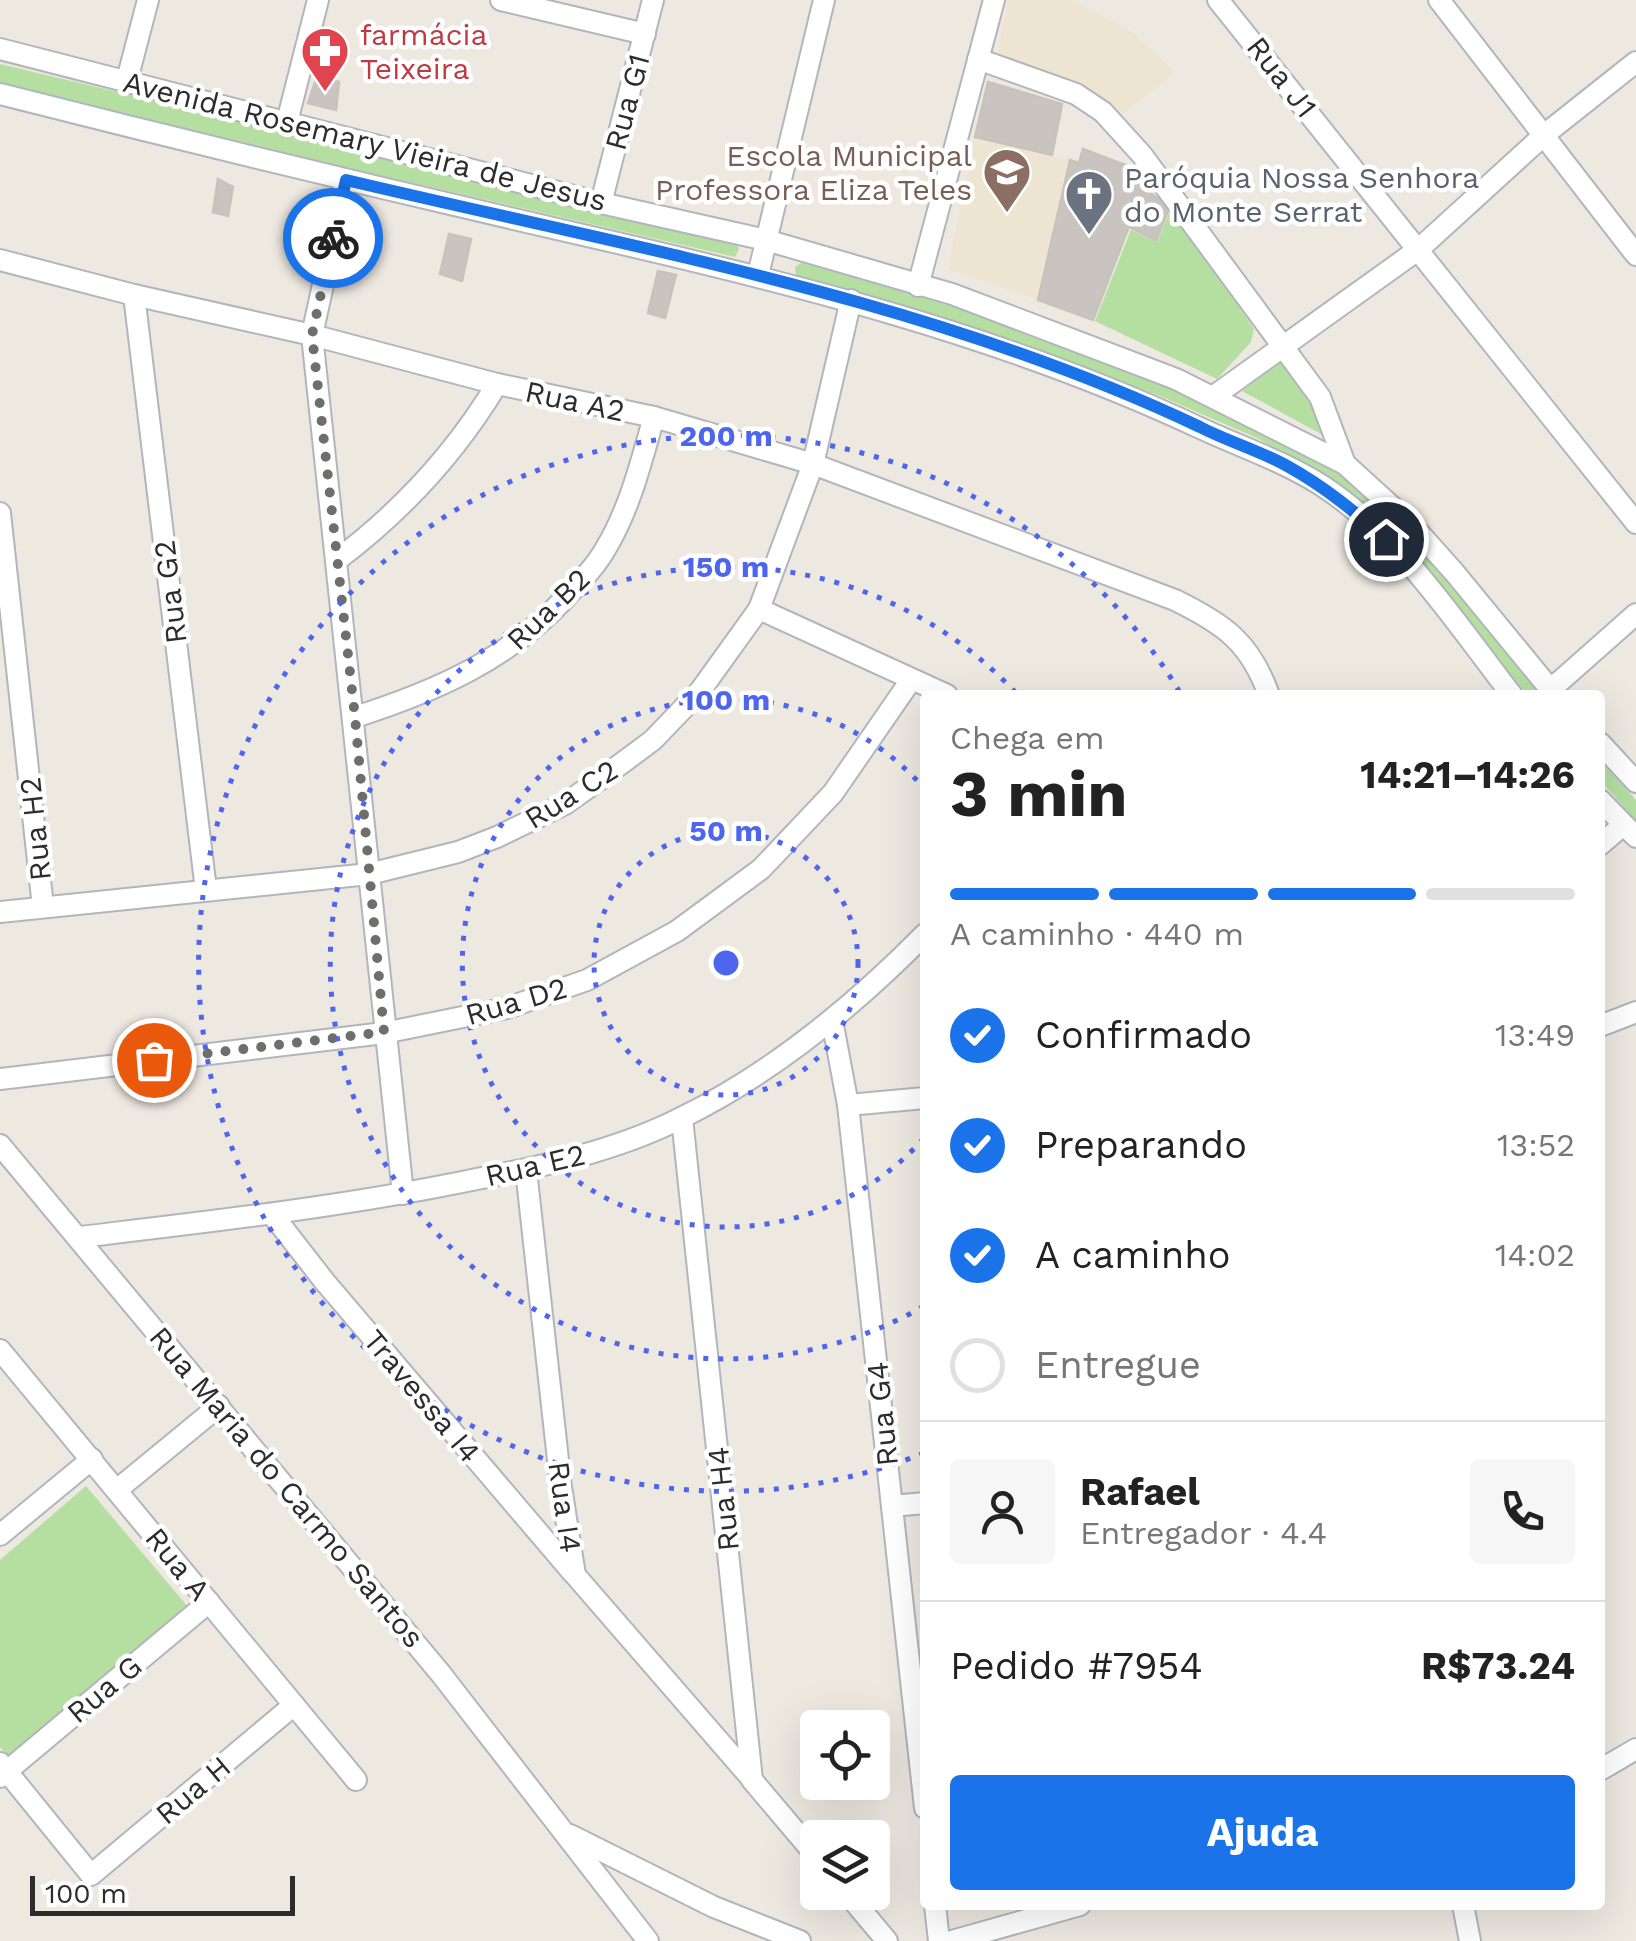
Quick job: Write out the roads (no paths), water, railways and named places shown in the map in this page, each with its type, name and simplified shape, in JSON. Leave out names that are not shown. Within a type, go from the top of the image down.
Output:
[{"type":"street","points":[[128,80],[148,0]]},
{"type":"street","points":[[287,122],[318,0]]},
{"type":"street","points":[[500,0],[645,34]]},
{"type":"street","name":"Rua G1","points":[[601,203],[653,0]]},
{"type":"street","points":[[758,275],[824,0]]},
{"type":"street","points":[[918,286],[994,0]]},
{"type":"street","name":"Rua J1","points":[[1218,0],[1636,523]]},
{"type":"street","points":[[1440,0],[1636,255]]},
{"type":"street","name":"Avenida Rosemary Vieira de Jesus","points":[[0,50],[601,203],[766,240],[952,294],[1214,396],[1346,464],[1411,524],[1550,690]]},
{"type":"street","name":"Avenida Rosemary Vieira de Jesus","points":[[978,60],[1062,88],[1103,112],[1142,155],[1320,397],[1346,464]]},
{"type":"street","points":[[1214,396],[1419,249],[1544,136],[1636,62]]},
{"type":"street","name":"Avenida Rosemary Vieira de Jesus","points":[[0,94],[346,180],[758,275],[851,300],[1092,380],[1252,449],[1324,487],[1386,539],[1508,690]]},
{"type":"street","points":[[346,180],[312,335],[403,1194]]},
{"type":"street","name":"Rua A2","points":[[0,260],[497,384],[654,417],[813,464],[1175,600],[1208,616],[1246,648],[1267,690]]},
{"type":"street","name":"Rua G2","points":[[134,295],[206,890]]},
{"type":"street","name":"Rua C2","points":[[0,912],[369,874],[458,852],[497,837],[578,794],[653,740],[681,712],[718,671],[759,609],[813,464],[851,300]]},
{"type":"street","points":[[337,560],[369,536],[423,484],[467,433],[497,384]]},
{"type":"street","name":"Rua B2","points":[[355,717],[410,699],[477,669],[516,644],[557,608],[590,571],[615,532],[654,417]]},
{"type":"street","name":"Rua H2","points":[[0,513],[44,907]]},
{"type":"street","points":[[759,609],[935,690]]},
{"type":"street","points":[[1554,690],[1636,614]]},
{"type":"street","name":"Rua D2","points":[[0,1079],[384,1032],[507,1008],[554,992],[633,957],[677,931],[762,869],[812,816],[867,746],[911,680]]},
{"type":"street","points":[[1605,749],[1636,782]]},
{"type":"street","points":[[1605,806],[1629,832],[1605,844]]},
{"type":"street","name":"Rua E2","points":[[80,1237],[403,1194],[595,1152],[682,1118],[734,1088],[832,1020],[920,939]]},
{"type":"street","points":[[1605,1024],[1636,1012]]},
{"type":"street","name":"Rua G4","points":[[832,1020],[848,1105],[920,1762]]},
{"type":"street","points":[[848,1105],[920,1098]]},
{"type":"street","name":"Rua H4","points":[[682,1118],[752,1780]]},
{"type":"street","name":"Rua Maria do Carmo Santos","points":[[0,1145],[442,1674],[648,1941]]},
{"type":"street","name":"Rua I4","points":[[526,1170],[561,1487],[575,1575],[752,1780]]},
{"type":"street","name":"Travessa I4","points":[[272,1214],[575,1575]]},
{"type":"street","name":"Rua A","points":[[0,1350],[356,1780]]},
{"type":"street","points":[[118,1490],[219,1406]]},
{"type":"street","points":[[0,1535],[92,1459]]},
{"type":"street","points":[[892,1506],[920,1503]]},
{"type":"street","name":"Rua G","points":[[2,1771],[209,1602]]},
{"type":"street","name":"Rua H","points":[[2,1771],[91,1875],[294,1705]]},
{"type":"street","points":[[1605,1767],[1636,1749]]},
{"type":"street","points":[[752,1780],[800,1837]]},
{"type":"street","name":"Rua Maria do Carmo Santos","points":[[568,1834],[714,1907],[800,1941]]},
{"type":"street","points":[[861,1910],[887,1941]]},
{"type":"street","points":[[936,1910],[939,1941]]},
{"type":"street","points":[[952,1941],[1062,1910]]},
{"type":"street","points":[[1464,1910],[1470,1941]]},
{"type":"place","name":"farmácia Teixeira","points":[[325,94]]},
{"type":"place","name":"Escola Municipal Professora Eliza Teles","points":[[1007,214]]},
{"type":"place","name":"Paróquia Nossa Senhora do Monte Serrat","points":[[1089,236]]}]
